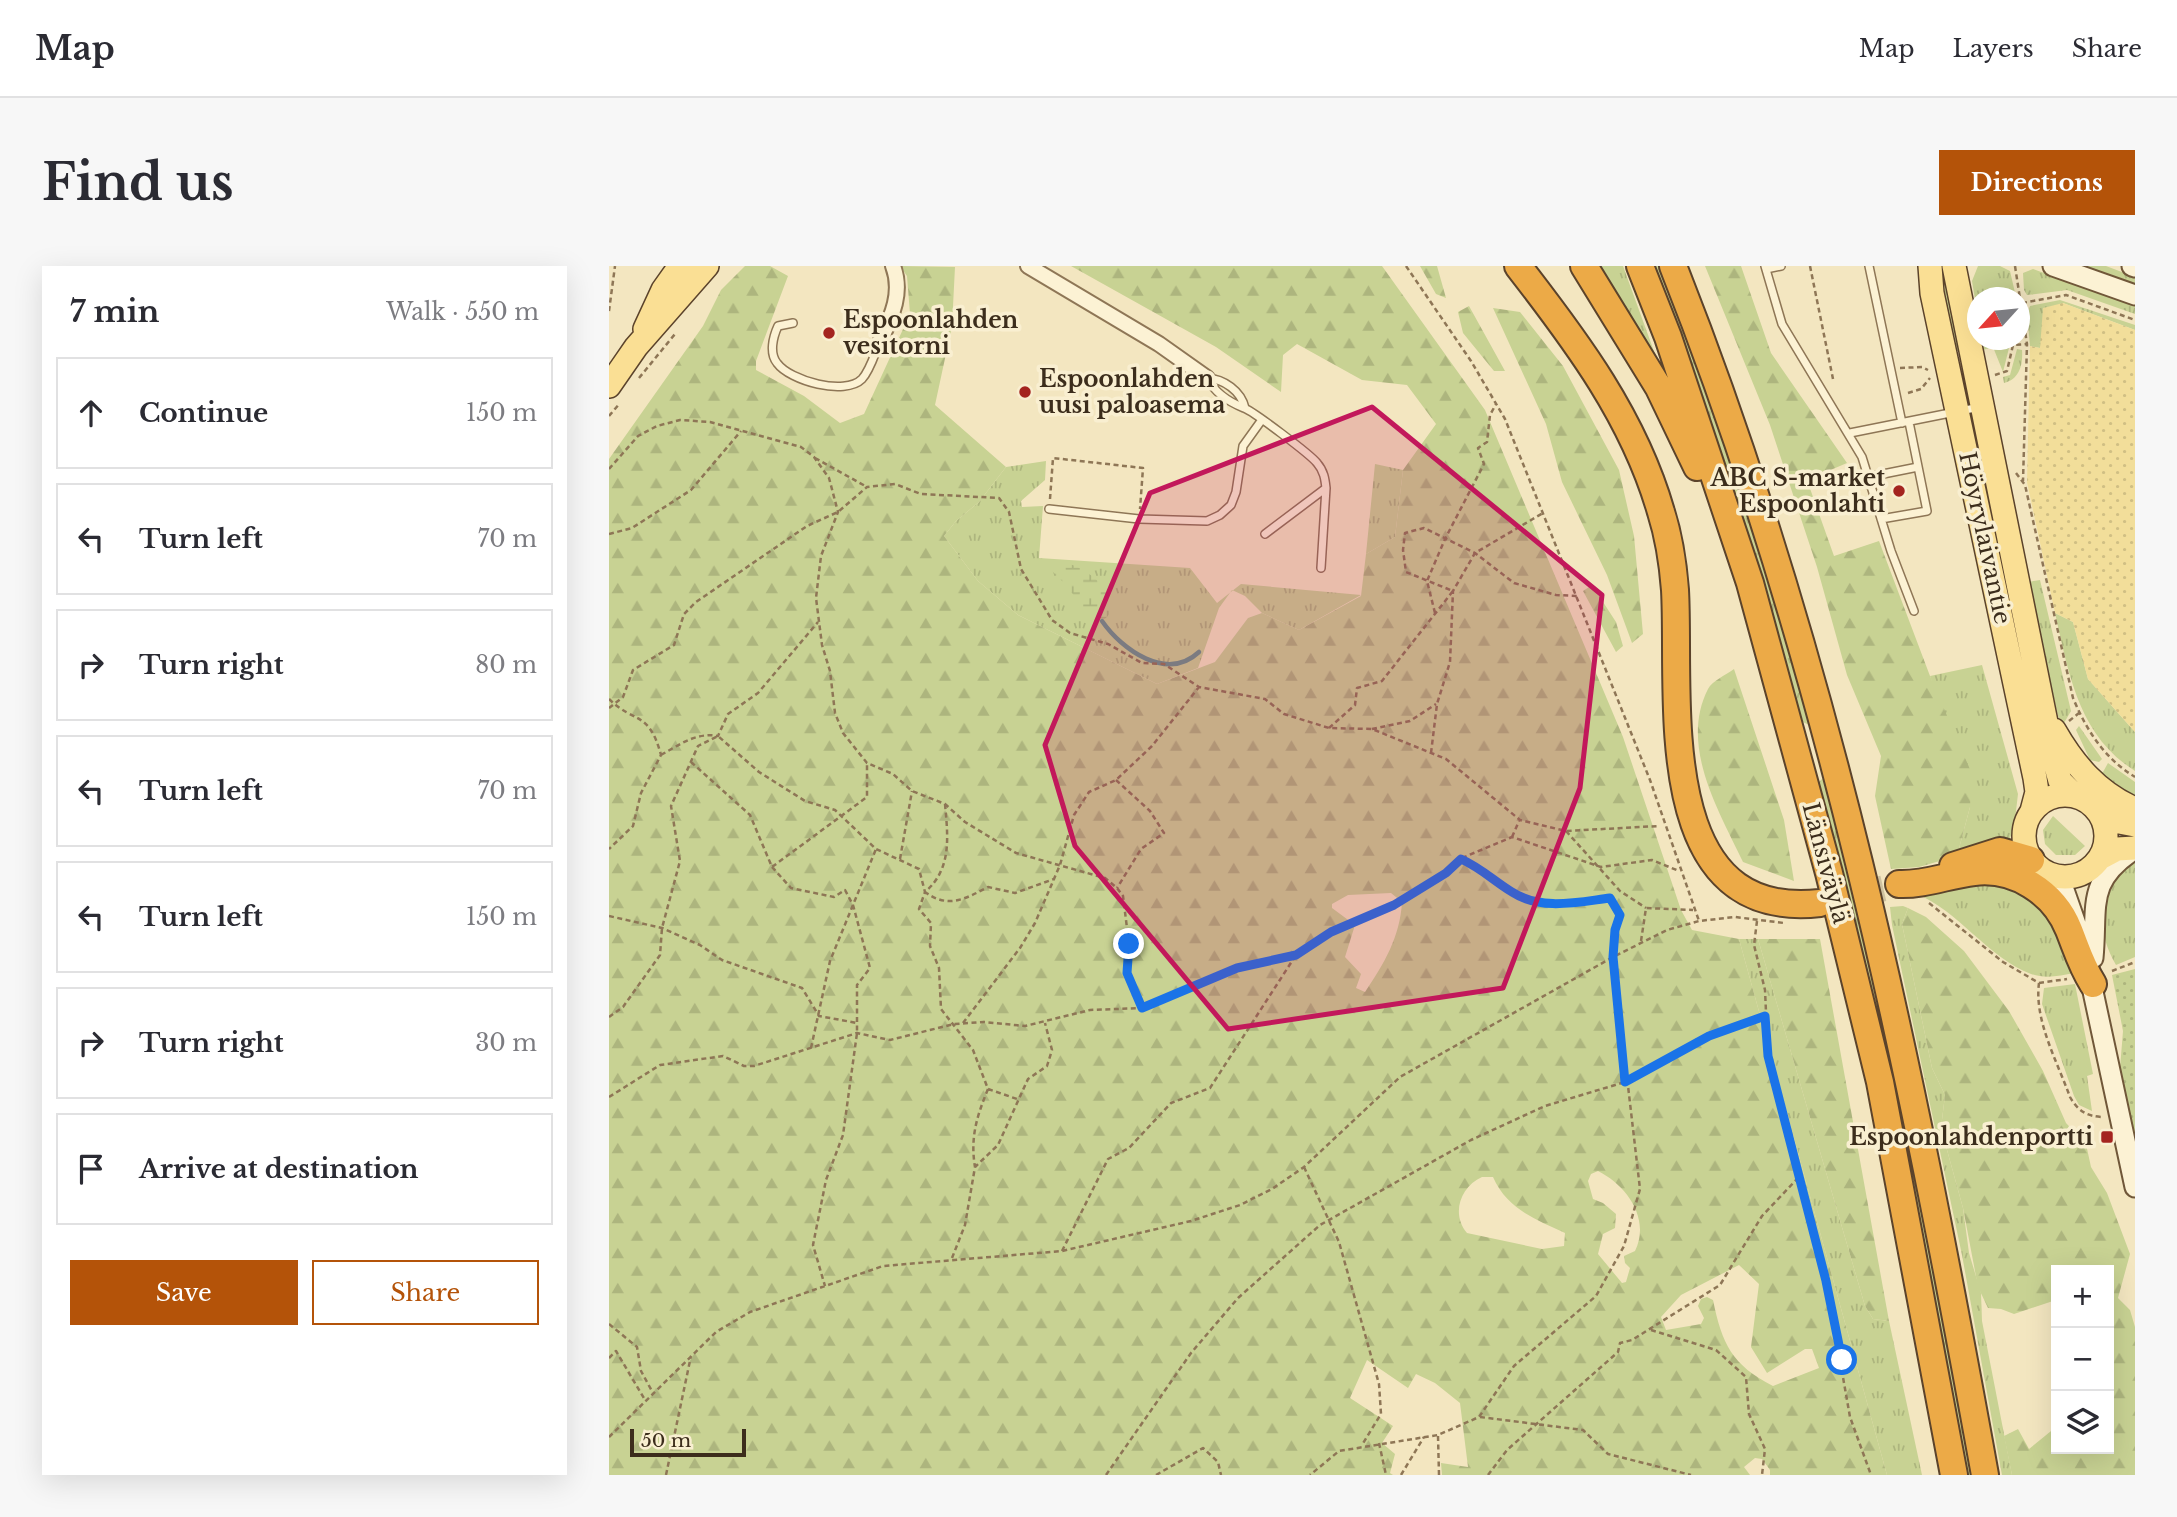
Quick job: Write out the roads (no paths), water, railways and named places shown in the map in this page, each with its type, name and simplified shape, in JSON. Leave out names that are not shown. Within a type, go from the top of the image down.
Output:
[{"type":"highway","points":[[1518,266],[1565,326],[1621,411],[1648,471],[1662,513],[1675,588],[1678,730],[1684,792],[1699,840],[1720,869],[1747,890],[1778,902],[1820,903]]},
{"type":"highway","points":[[1584,266],[1659,388],[1750,583]]},
{"type":"highway","name":"Länsiväylä","points":[[1640,266],[1668,337],[1750,583],[1836,898],[1880,1082],[1954,1475]]},
{"type":"highway","name":"Länsiväylä","points":[[1674,266],[1697,326],[1777,566],[1832,755],[1910,1078],[1985,1475]]},
{"type":"highway","points":[[2040,867],[2010,852],[1990,852],[1892,886],[1975,872],[2010,874],[2021,878],[2048,898],[2059,912],[2069,929],[2079,961],[2094,978]]},
{"type":"main road","points":[[618,390],[663,290],[680,266]]},
{"type":"main road","points":[[636,347],[707,266]]},
{"type":"main road","name":"Höyrylaivantie","points":[[1930,266],[1932,293],[1970,409],[2060,781],[2074,795]]},
{"type":"main road","name":"Höyrylaivantie","points":[[1954,266],[1970,409],[2035,778],[2037,792],[2032,811]]},
{"type":"main road","points":[[2053,266],[2135,295]]},
{"type":"main road","name":"Höyrylaivantie","points":[[2043,712],[2066,751],[2084,774],[2118,802],[2135,809]]},
{"type":"main road","points":[[2135,825],[2114,821],[2074,795],[2050,797],[2032,811],[2023,835],[2040,867],[2064,890],[2074,912],[2094,978],[2135,1187]]},
{"type":"main road","points":[[2093,958],[2085,911],[2087,883],[2098,861],[2106,835],[2099,812]]},
{"type":"main road","points":[[2040,867],[2058,877],[2078,875],[2117,849],[2135,849]]},
{"type":"main road","points":[[2094,978],[2096,892],[2109,869],[2135,849]]},
{"type":"street","points":[[881,340],[896,299],[898,284],[893,266]]},
{"type":"street","points":[[1028,266],[1159,344],[1207,378]]},
{"type":"lane","points":[[1781,266],[1766,267],[1782,324],[1850,433],[1914,611]]},
{"type":"lane","points":[[1869,266],[1896,395],[1918,467],[1927,511],[1881,519]]},
{"type":"lane","points":[[793,323],[778,326],[774,335],[772,351],[777,364],[827,387],[844,388],[862,379],[881,340]]},
{"type":"lane","points":[[1207,378],[1216,391],[1238,407],[1245,408]]},
{"type":"lane","points":[[1207,378],[1224,382],[1239,394],[1245,408],[1317,462],[1325,476],[1326,488],[1321,568]]},
{"type":"lane","points":[[1850,433],[1970,409]]},
{"type":"lane","points":[[1049,509],[1139,519],[1207,521],[1220,515],[1231,505],[1244,446],[1261,421]]},
{"type":"lane","points":[[1868,477],[1918,467]]},
{"type":"lane","points":[[1265,534],[1326,488]]},
{"type":"waterway","points":[[1102,621],[1121,642],[1146,659],[1173,664],[1199,652]]},
{"type":"tunnel","points":[[1820,903],[1885,888]]},
{"type":"place","name":"Espoonlahden vesitorni","points":[[829,333]]},
{"type":"place","name":"Espoonlahden uusi paloasema","points":[[1025,392]]},
{"type":"place","name":"ABC S-market Espoonlahti","points":[[1899,491]]},
{"type":"place","name":"Espoonlahdenportti","points":[[2107,1137]]}]
